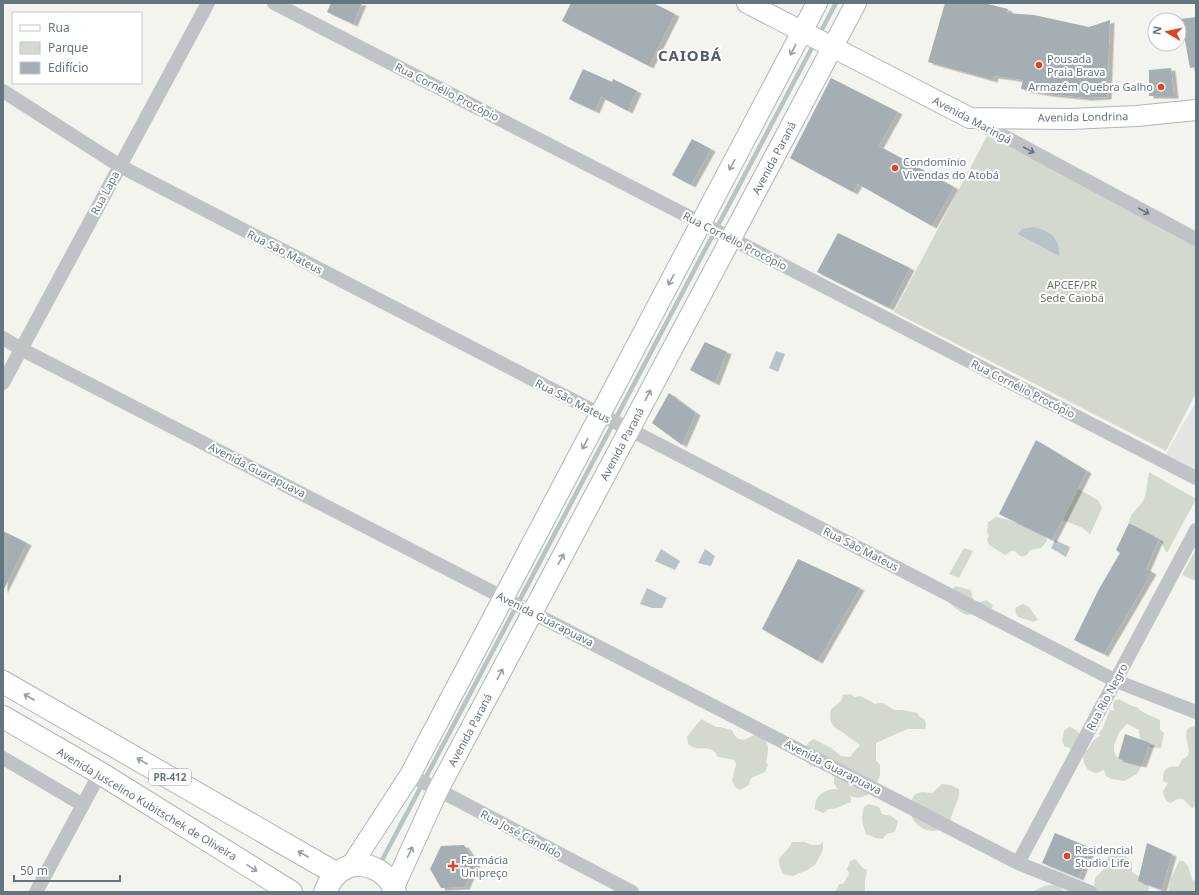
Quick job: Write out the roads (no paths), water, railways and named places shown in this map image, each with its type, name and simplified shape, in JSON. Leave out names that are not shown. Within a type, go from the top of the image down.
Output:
[{"type":"main road","name":"PR-412","points":[[3,682],[344,870],[360,865],[376,869],[386,877],[394,890]]},
{"type":"main road","name":"Avenida Juscelino Kubitschek de Oliveira","points":[[3,717],[100,773],[291,892]]},
{"type":"main road","points":[[325,892],[330,882],[344,870]]},
{"type":"street","name":"Rua Lapa","points":[[3,383],[208,3]]},
{"type":"street","name":"Rua Cornélio Procópio","points":[[274,3],[1196,478]]},
{"type":"street","name":"Avenida Maringá","points":[[747,3],[970,118],[1196,239]]},
{"type":"street","points":[[344,870],[410,775],[506,599],[705,225],[817,3]]},
{"type":"street","name":"Avenida Paraná","points":[[394,890],[438,790],[530,611],[728,237],[856,3]]},
{"type":"street","name":"Rua São Mateus","points":[[3,91],[120,166],[1116,681],[1196,712]]},
{"type":"street","name":"Avenida Londrina","points":[[970,118],[1070,119],[1137,116],[1196,110]]},
{"type":"street","name":"Avenida Guarapuava","points":[[3,338],[21,349],[1018,863],[1090,892]]},
{"type":"street","name":"Rua Rio Negro","points":[[1018,863],[1196,530]]},
{"type":"street","points":[[3,758],[83,805]]},
{"type":"street","points":[[36,892],[100,773]]},
{"type":"street","name":"Rua José Cândido","points":[[410,775],[632,892]]},
{"type":"waterway","points":[[819,35],[836,3]]},
{"type":"waterway","points":[[380,864],[814,44]]},
{"type":"place","name":"Pousada Praia Brava","points":[[1039,65]]},
{"type":"place","name":"Armazém Quebra Galho","points":[[1161,87]]},
{"type":"place","name":"Condomínio Vivendas do Atobá","points":[[895,168]]},
{"type":"place","name":"Residencial Studio Life","points":[[1067,856]]},
{"type":"place","name":"Farmácia Unipreço","points":[[453,866]]},
{"type":"district","name":"CAIOBÁ","points":[[690,56]]},
{"type":"park label","name":"APCEF/PR Sede Caiobá","points":[[1072,291]]}]
